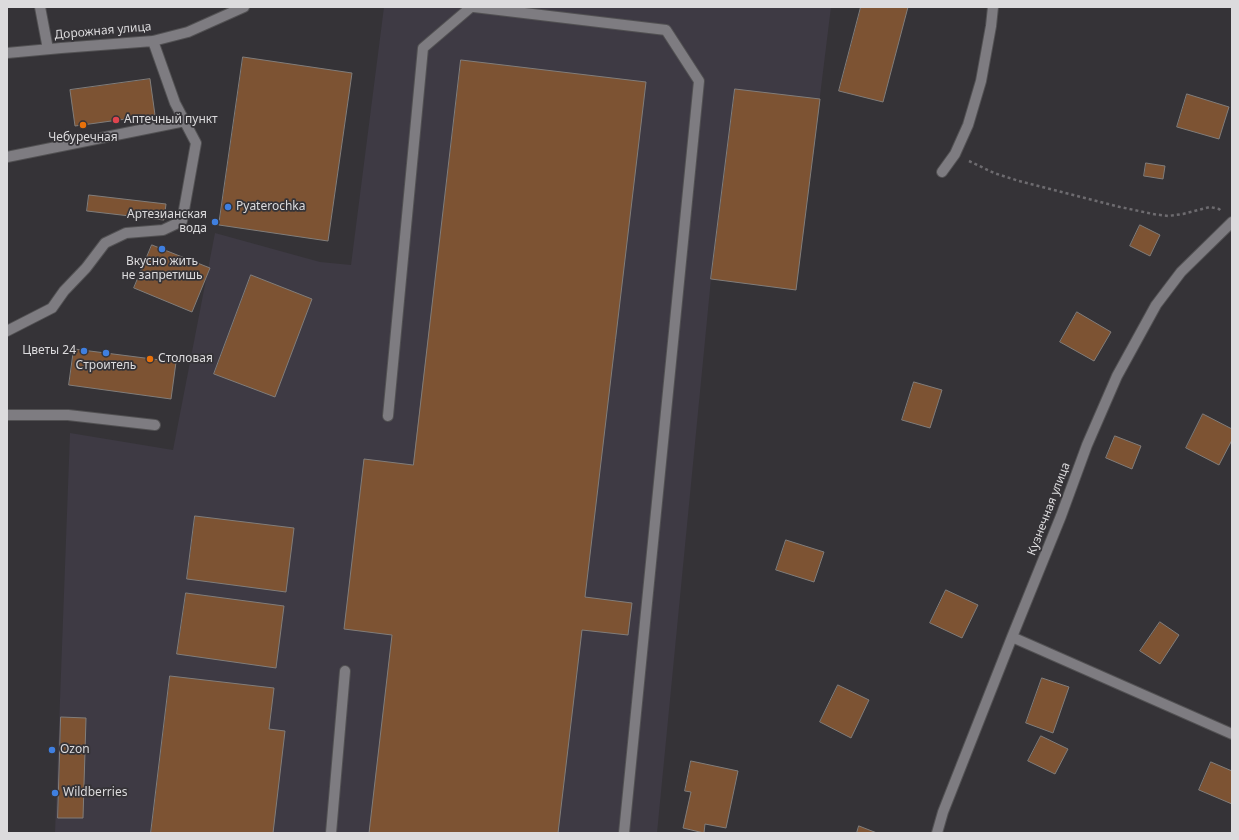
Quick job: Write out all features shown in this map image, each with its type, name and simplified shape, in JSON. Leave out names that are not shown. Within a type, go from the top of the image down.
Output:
[{"type":"street","points":[[40,7],[48,49]]},
{"type":"street","name":"Дорожная улица","points":[[7,53],[153,41],[188,32],[244,7]]},
{"type":"street","points":[[388,416],[423,48],[473,7],[666,30],[699,81],[624,833]]},
{"type":"street","points":[[942,172],[955,154],[968,125],[981,82],[992,26],[993,7]]},
{"type":"street","points":[[7,331],[52,308],[64,291],[86,268],[105,243],[126,233],[163,230],[182,221],[196,143],[175,103],[153,41]]},
{"type":"street","points":[[7,157],[185,121]]},
{"type":"street","name":"Кузнечная улица","points":[[937,833],[943,812],[1061,516],[1087,445],[1116,376],[1156,305],[1181,272],[1232,222]]},
{"type":"street","points":[[7,415],[68,415],[155,425]]},
{"type":"street","points":[[1012,637],[1232,734]]},
{"type":"street","points":[[331,833],[345,671]]},
{"type":"path","points":[[955,154],[994,173],[1019,181],[1120,207],[1168,216],[1210,207],[1219,209],[1223,213]]},
{"type":"shaded area","points":[[384,7],[831,7],[796,290],[711,279],[657,833],[55,833],[70,433],[173,450],[215,233],[320,262],[351,265]]},
{"type":"building","points":[[861,7],[908,7],[883,102],[839,91]]},
{"type":"building","points":[[243,57],[352,73],[328,241],[219,225]]},
{"type":"building","points":[[461,60],[646,82],[585,597],[632,603],[628,635],[582,630],[558,833],[369,833],[392,635],[344,629],[364,459],[413,465]]},
{"type":"building","points":[[150,79],[155,115],[75,126],[70,90]]},
{"type":"building","points":[[735,89],[820,99],[796,290],[711,279]]},
{"type":"building","points":[[1187,94],[1229,107],[1219,139],[1177,127]]},
{"type":"building","points":[[1146,163],[1165,166],[1163,179],[1144,176]]},
{"type":"building","points":[[89,195],[166,204],[164,220],[87,211]]},
{"type":"building","points":[[1140,225],[1160,235],[1150,256],[1130,246]]},
{"type":"building","points":[[152,245],[210,268],[192,312],[134,288]]},
{"type":"building","points":[[251,275],[312,299],[275,397],[214,374]]},
{"type":"building","points":[[1077,312],[1111,332],[1094,361],[1060,342]]},
{"type":"building","points":[[74,349],[176,362],[171,399],[69,385]]},
{"type":"building","points":[[914,382],[942,390],[930,428],[902,420]]},
{"type":"building","points":[[1203,414],[1232,429],[1232,440],[1219,465],[1186,448]]},
{"type":"building","points":[[1115,436],[1141,446],[1132,469],[1106,458]]},
{"type":"building","points":[[195,516],[294,528],[286,592],[187,579]]},
{"type":"building","points":[[786,540],[824,552],[814,582],[776,570]]},
{"type":"building","points":[[946,590],[978,605],[962,638],[930,623]]},
{"type":"building","points":[[186,593],[284,606],[276,668],[177,654]]},
{"type":"building","points":[[1160,622],[1179,635],[1160,664],[1140,651]]},
{"type":"building","points":[[170,676],[274,688],[269,729],[285,731],[273,833],[151,833]]},
{"type":"building","points":[[1042,678],[1069,687],[1053,733],[1026,723]]},
{"type":"building","points":[[838,685],[869,700],[851,738],[820,722]]},
{"type":"building","points":[[61,717],[86,718],[83,818],[58,818]]},
{"type":"building","points":[[1041,736],[1068,749],[1055,774],[1028,761]]},
{"type":"building","points":[[691,761],[738,771],[726,828],[705,824],[704,833],[683,828],[691,792],[685,791]]},
{"type":"building","points":[[1211,762],[1232,771],[1232,804],[1199,790]]},
{"type":"building","points":[[859,826],[877,833],[857,833]]},
{"type":"place","name":"Аптечный пункт","points":[[116,120]]},
{"type":"place","name":"Чебуречная","points":[[83,125]]},
{"type":"place","name":"Pyaterochka","points":[[228,207]]},
{"type":"place","name":"Артезианская вода","points":[[215,222]]},
{"type":"place","name":"Вкусно жить не запретишь","points":[[162,249]]},
{"type":"place","name":"Цветы 24","points":[[84,351]]},
{"type":"place","name":"Строитель","points":[[106,353]]},
{"type":"place","name":"Столовая","points":[[150,359]]},
{"type":"place","name":"Ozon","points":[[52,750]]},
{"type":"place","name":"Wildberries","points":[[55,793]]}]
